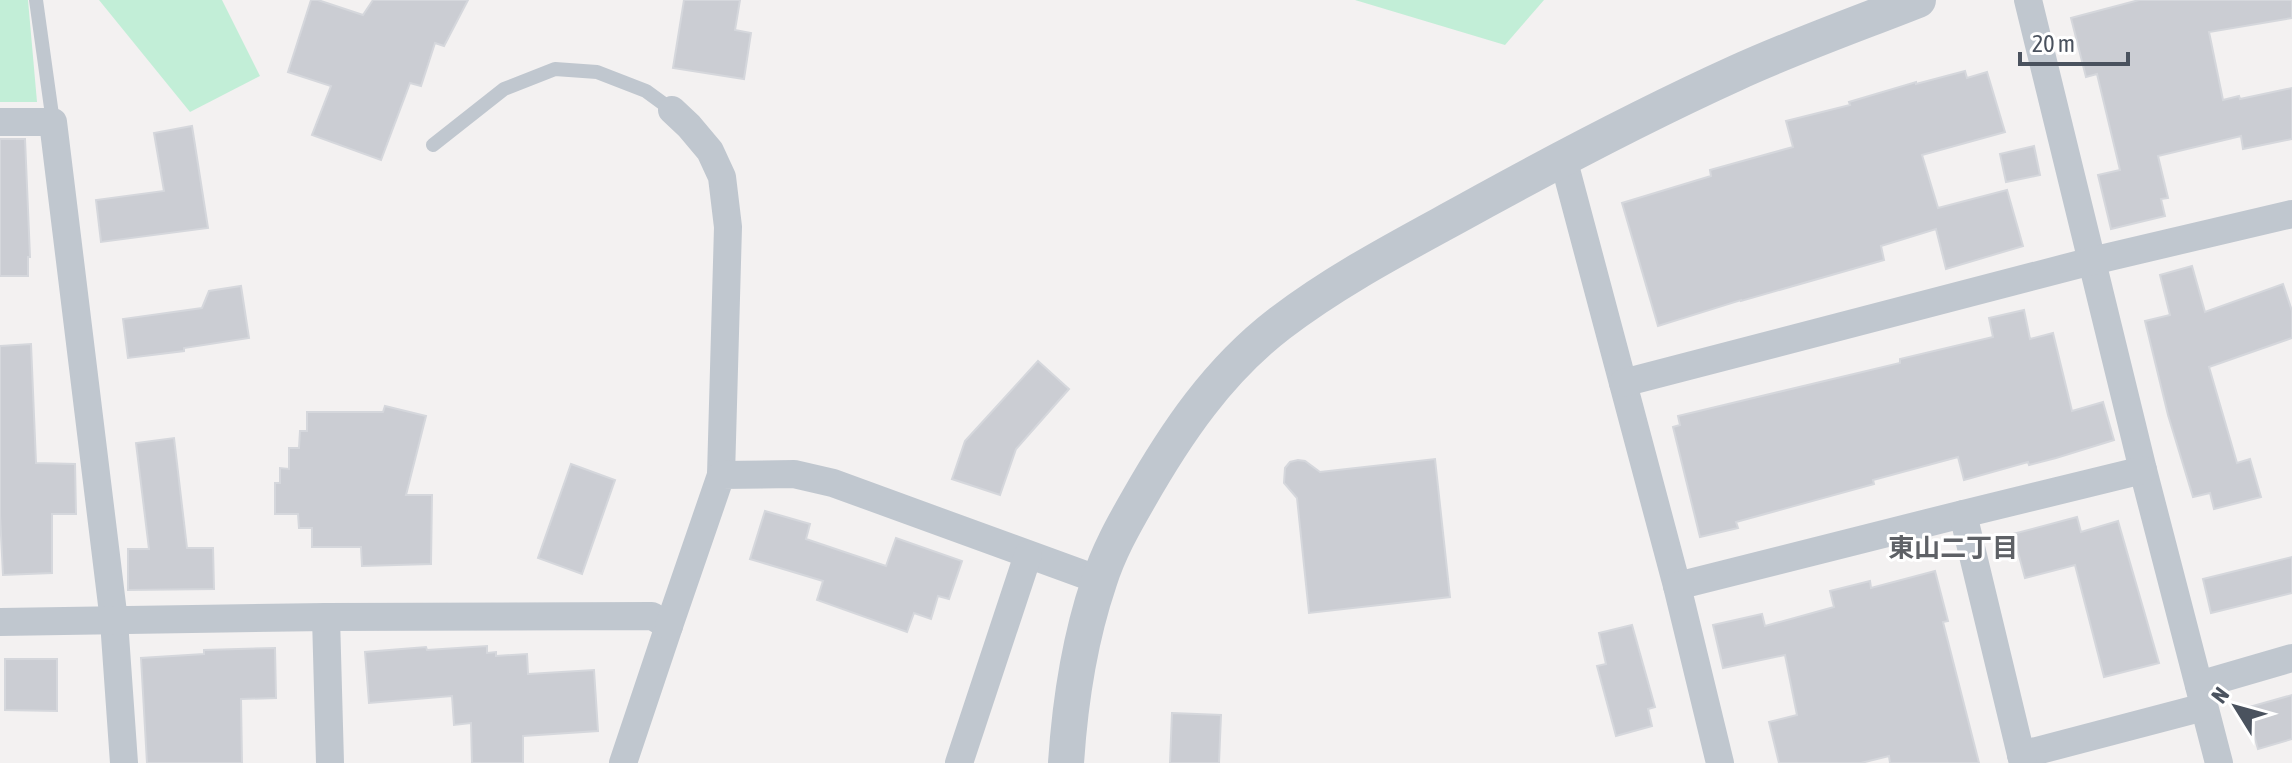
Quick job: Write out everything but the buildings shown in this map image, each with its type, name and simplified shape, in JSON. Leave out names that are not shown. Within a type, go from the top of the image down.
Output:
[{"type":"street","points":[[1066,763],[1075,679],[1085,630],[1099,580],[1119,534],[1160,459],[1188,418],[1247,352],[1314,299],[1397,247],[1563,158],[1738,72],[1918,0]]},
{"type":"street","points":[[2028,0],[2143,470],[2219,763]]},
{"type":"street","points":[[623,763],[721,475],[728,227],[722,177],[710,151],[672,110]]},
{"type":"street","points":[[0,122],[53,122],[114,621],[124,763]]},
{"type":"street","points":[[1563,158],[1677,586],[1720,763]]},
{"type":"street","points":[[1623,383],[2092,261],[2292,214]]},
{"type":"street","points":[[1677,586],[2143,470]]},
{"type":"street","points":[[721,475],[794,474],[833,483],[1099,580]]},
{"type":"street","points":[[1963,514],[2022,759],[2202,696],[2292,658]]},
{"type":"street","points":[[959,763],[1028,555]]},
{"type":"street","points":[[0,622],[652,616],[669,626]]},
{"type":"street","points":[[326,617],[330,763]]},
{"type":"lane","points":[[36,0],[53,122]]},
{"type":"lane","points":[[433,145],[504,89],[555,69],[597,72],[646,91],[672,110]]},
{"type":"green space","points":[[0,0],[28,0],[37,102],[0,102]]},
{"type":"green space","points":[[99,0],[222,0],[260,76],[190,112]]},
{"type":"green space","points":[[1355,0],[1544,0],[1505,45]]},
{"type":"district","name":"東山二丁目","points":[[1953,548]]}]
